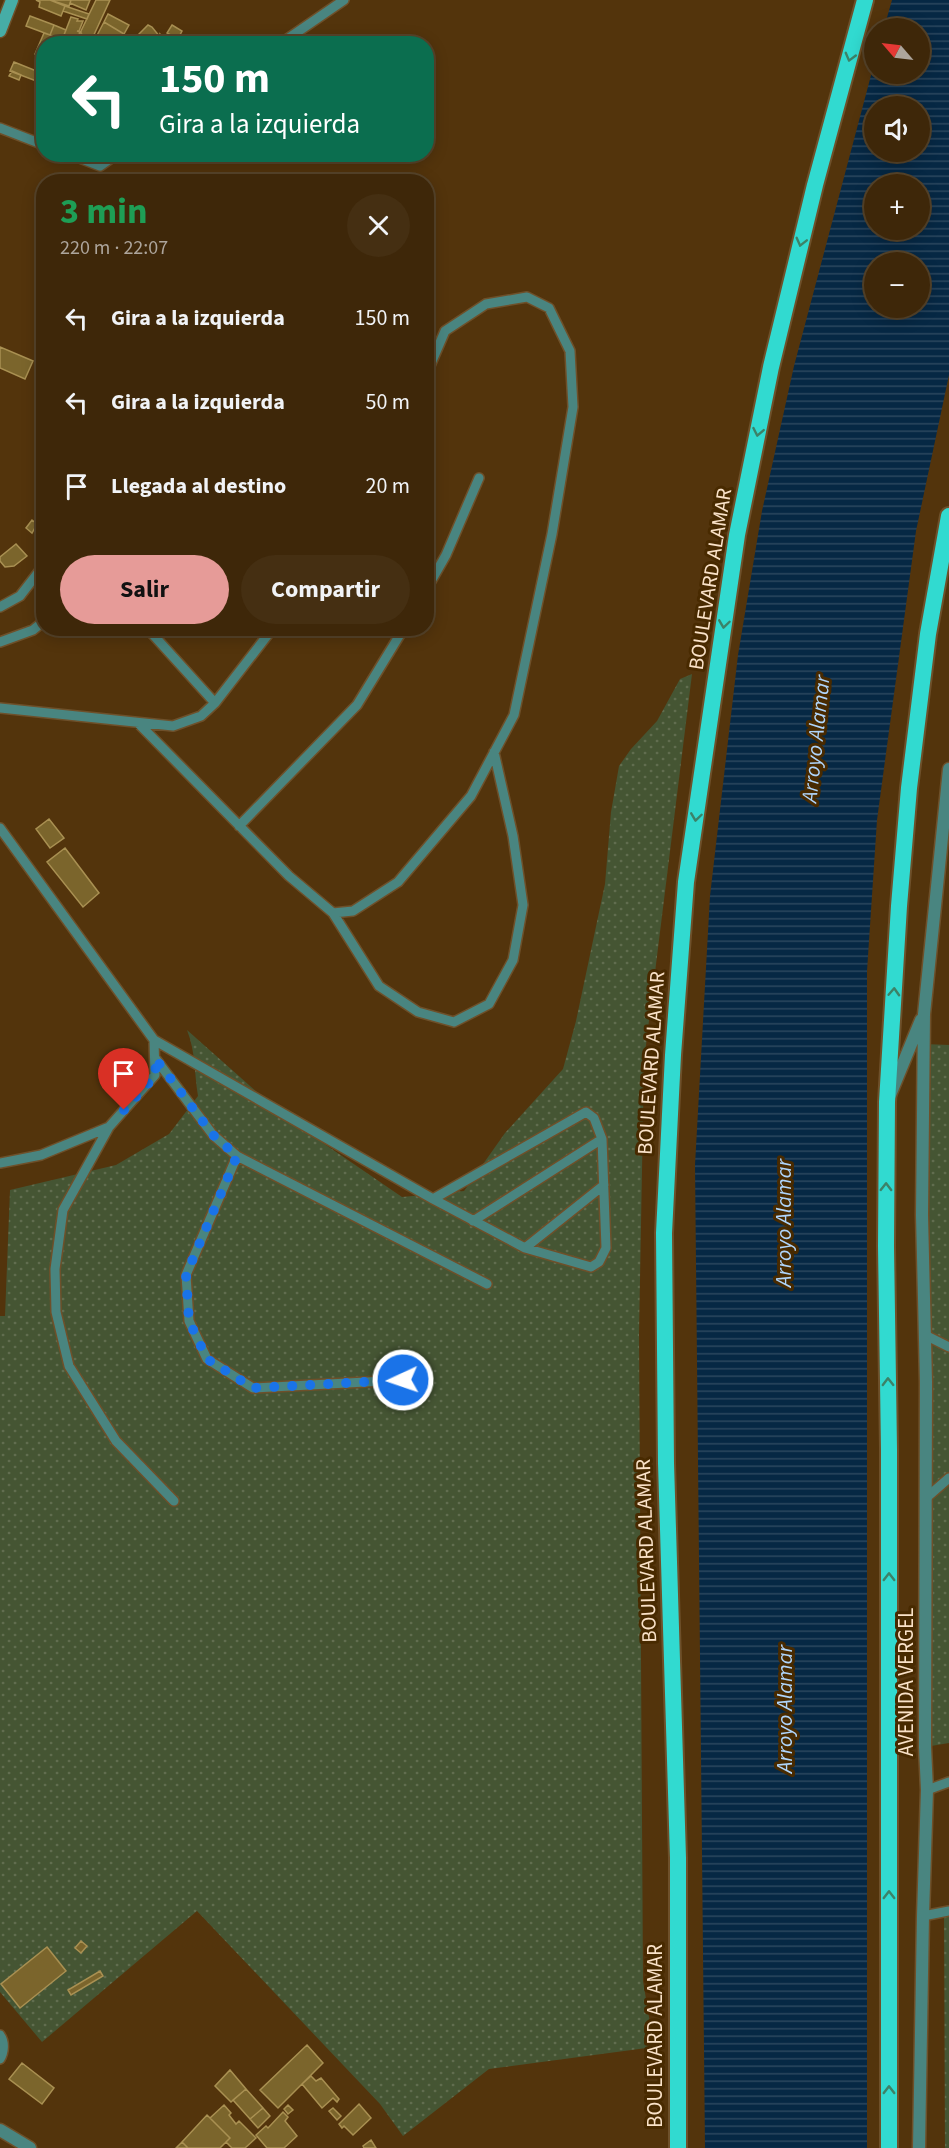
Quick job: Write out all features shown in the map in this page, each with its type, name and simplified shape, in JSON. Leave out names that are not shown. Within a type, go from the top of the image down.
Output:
[{"type":"highway","name":"BOULEVARD ALAMAR","points":[[678,2148],[678,1858],[666,1463],[664,1233],[673,1055],[686,894],[737,535],[771,367],[815,185],[865,0]]},
{"type":"highway","points":[[889,2148],[887,1102],[909,788],[928,634],[949,516]]},
{"type":"main road","points":[[0,31],[12,0]]},
{"type":"street","points":[[887,1102],[924,1014],[949,769]]},
{"type":"street","name":"AVENIDA VERGEL","points":[[919,2148],[927,1790],[925,1335],[922,1215],[924,1014]]},
{"type":"street","points":[[0,2130],[30,2148]]},
{"type":"lane","points":[[292,36],[344,0]]},
{"type":"lane","points":[[0,128],[36,142]]},
{"type":"lane","points":[[90,162],[100,166],[106,162]]},
{"type":"lane","points":[[333,913],[353,911],[398,882],[471,796],[514,715],[552,534],[573,407],[570,351],[549,308],[527,297],[486,303],[446,330],[434,357]]},
{"type":"lane","points":[[434,576],[446,555],[478,478]]},
{"type":"lane","points":[[0,607],[20,596],[36,575]]},
{"type":"lane","points":[[0,642],[36,628]]},
{"type":"lane","points":[[154,636],[214,703]]},
{"type":"lane","points":[[0,708],[173,726],[201,716],[267,636]]},
{"type":"lane","points":[[239,825],[357,705],[399,636]]},
{"type":"lane","points":[[138,723],[289,876],[333,913],[379,986],[418,1012],[454,1022],[489,1004],[513,960],[523,905],[513,836],[494,752]]},
{"type":"lane","points":[[0,828],[154,1040],[433,1199],[525,1248],[591,1267],[599,1262],[606,1248],[602,1138],[594,1118],[586,1112],[433,1199]]},
{"type":"lane","points":[[154,1040],[156,1075],[109,1127],[63,1210],[55,1269],[56,1312],[69,1366],[116,1441],[174,1501]]},
{"type":"lane","points":[[155,1058],[213,1135],[237,1156],[487,1284]]},
{"type":"lane","points":[[0,1163],[41,1155],[109,1127]]},
{"type":"lane","points":[[474,1221],[602,1138]]},
{"type":"lane","points":[[237,1156],[186,1275],[189,1321],[207,1359],[253,1388],[403,1380]]},
{"type":"lane","points":[[525,1248],[604,1185]]},
{"type":"lane","points":[[925,1335],[949,1347]]},
{"type":"lane","points":[[926,1498],[949,1478]]},
{"type":"lane","points":[[927,1790],[949,1782]]},
{"type":"lane","points":[[923,1916],[949,1911]]},
{"type":"lane","points":[[0,2035],[4,2053],[0,2059]]},
{"type":"green space","points":[[692,674],[644,1061],[639,1334],[643,1981],[654,2047],[489,2069],[403,2136],[380,2104],[197,1911],[42,2042],[0,1992],[0,1316],[5,1316],[10,1190],[116,1165],[169,1134],[198,1096],[193,1055],[187,1030],[285,1117],[402,1197],[464,1191],[505,1133],[563,1069],[576,1021],[605,884],[611,812],[619,766],[657,721],[680,679]]},
{"type":"green space","points":[[924,1044],[949,1045],[949,1743],[925,1747]]},
{"type":"green space","points":[[949,1911],[949,2148],[945,2148],[944,1912]]},
{"type":"water","name":"Arroyo Alamar","points":[[892,0],[949,0],[949,375],[916,531],[877,820],[867,971],[867,2148],[705,2148],[695,1165],[710,896],[738,655],[762,511],[794,366],[864,102],[864,162],[930,162],[930,96],[866,96],[869,84],[930,84],[930,18],[887,18]]},
{"type":"building","points":[[36,0],[50,0],[65,6],[61,16],[39,7],[40,2]]},
{"type":"building","points":[[50,0],[71,0],[69,6]]},
{"type":"building","points":[[71,0],[90,0],[86,10],[70,3]]},
{"type":"building","points":[[96,0],[110,0],[93,36],[85,36],[81,34]]},
{"type":"building","points":[[65,6],[89,14],[87,19],[63,11]]},
{"type":"building","points":[[108,14],[129,25],[124,34],[104,22]]},
{"type":"building","points":[[30,16],[54,25],[50,35],[26,26]]},
{"type":"building","points":[[71,17],[78,19],[77,21],[83,21],[77,31],[80,32],[78,36],[64,36]]},
{"type":"building","points":[[104,22],[124,34],[123,36],[97,36]]},
{"type":"building","points":[[54,25],[66,30],[64,36],[50,35]]},
{"type":"building","points":[[148,25],[159,36],[137,36]]},
{"type":"building","points":[[172,25],[182,31],[180,36],[167,33]]},
{"type":"building","points":[[14,62],[36,71],[36,81],[10,71]]},
{"type":"building","points":[[12,71],[21,75],[19,80],[9,76]]},
{"type":"building","points":[[0,347],[33,361],[25,379],[0,368]]},
{"type":"building","points":[[32,520],[36,523],[32,533],[26,528]]},
{"type":"building","points":[[16,544],[27,556],[14,566],[5,567],[0,557]]},
{"type":"building","points":[[49,819],[64,838],[50,848],[36,829]]},
{"type":"building","points":[[65,848],[99,893],[83,907],[47,862]]},
{"type":"building","points":[[81,1941],[87,1946],[81,1953],[75,1948]]},
{"type":"building","points":[[47,1947],[66,1971],[20,2008],[1,1984]]},
{"type":"building","points":[[100,1971],[103,1976],[71,1995],[68,1990]]},
{"type":"building","points":[[307,2045],[323,2063],[278,2108],[260,2090]]},
{"type":"building","points":[[22,2063],[54,2088],[42,2104],[9,2079]]},
{"type":"building","points":[[230,2070],[246,2089],[231,2102],[215,2086]]},
{"type":"building","points":[[311,2076],[316,2081],[321,2078],[339,2099],[337,2102],[333,2098],[322,2108],[302,2084]]},
{"type":"building","points":[[246,2089],[263,2108],[250,2119],[233,2100]]},
{"type":"building","points":[[359,2104],[371,2118],[353,2135],[339,2124]]},
{"type":"building","points":[[224,2105],[236,2124],[239,2121],[256,2138],[245,2148],[232,2148],[226,2142],[230,2138],[210,2118]]},
{"type":"building","points":[[288,2105],[293,2110],[288,2114],[284,2109]]},
{"type":"building","points":[[263,2108],[270,2116],[258,2128],[250,2119]]},
{"type":"building","points":[[333,2108],[341,2116],[337,2120],[329,2111]]},
{"type":"building","points":[[283,2112],[288,2117],[285,2121],[297,2136],[284,2148],[267,2148],[256,2135],[266,2126],[268,2128]]},
{"type":"building","points":[[207,2115],[230,2138],[220,2148],[188,2148],[182,2142]]},
{"type":"building","points":[[371,2140],[376,2148],[364,2148],[363,2146]]},
{"type":"building","points":[[182,2142],[188,2148],[176,2148]]},
{"type":"route","points":[[124,1110],[156,1075],[155,1058],[213,1135],[237,1156],[186,1275],[189,1321],[207,1359],[253,1388],[403,1380]]}]
